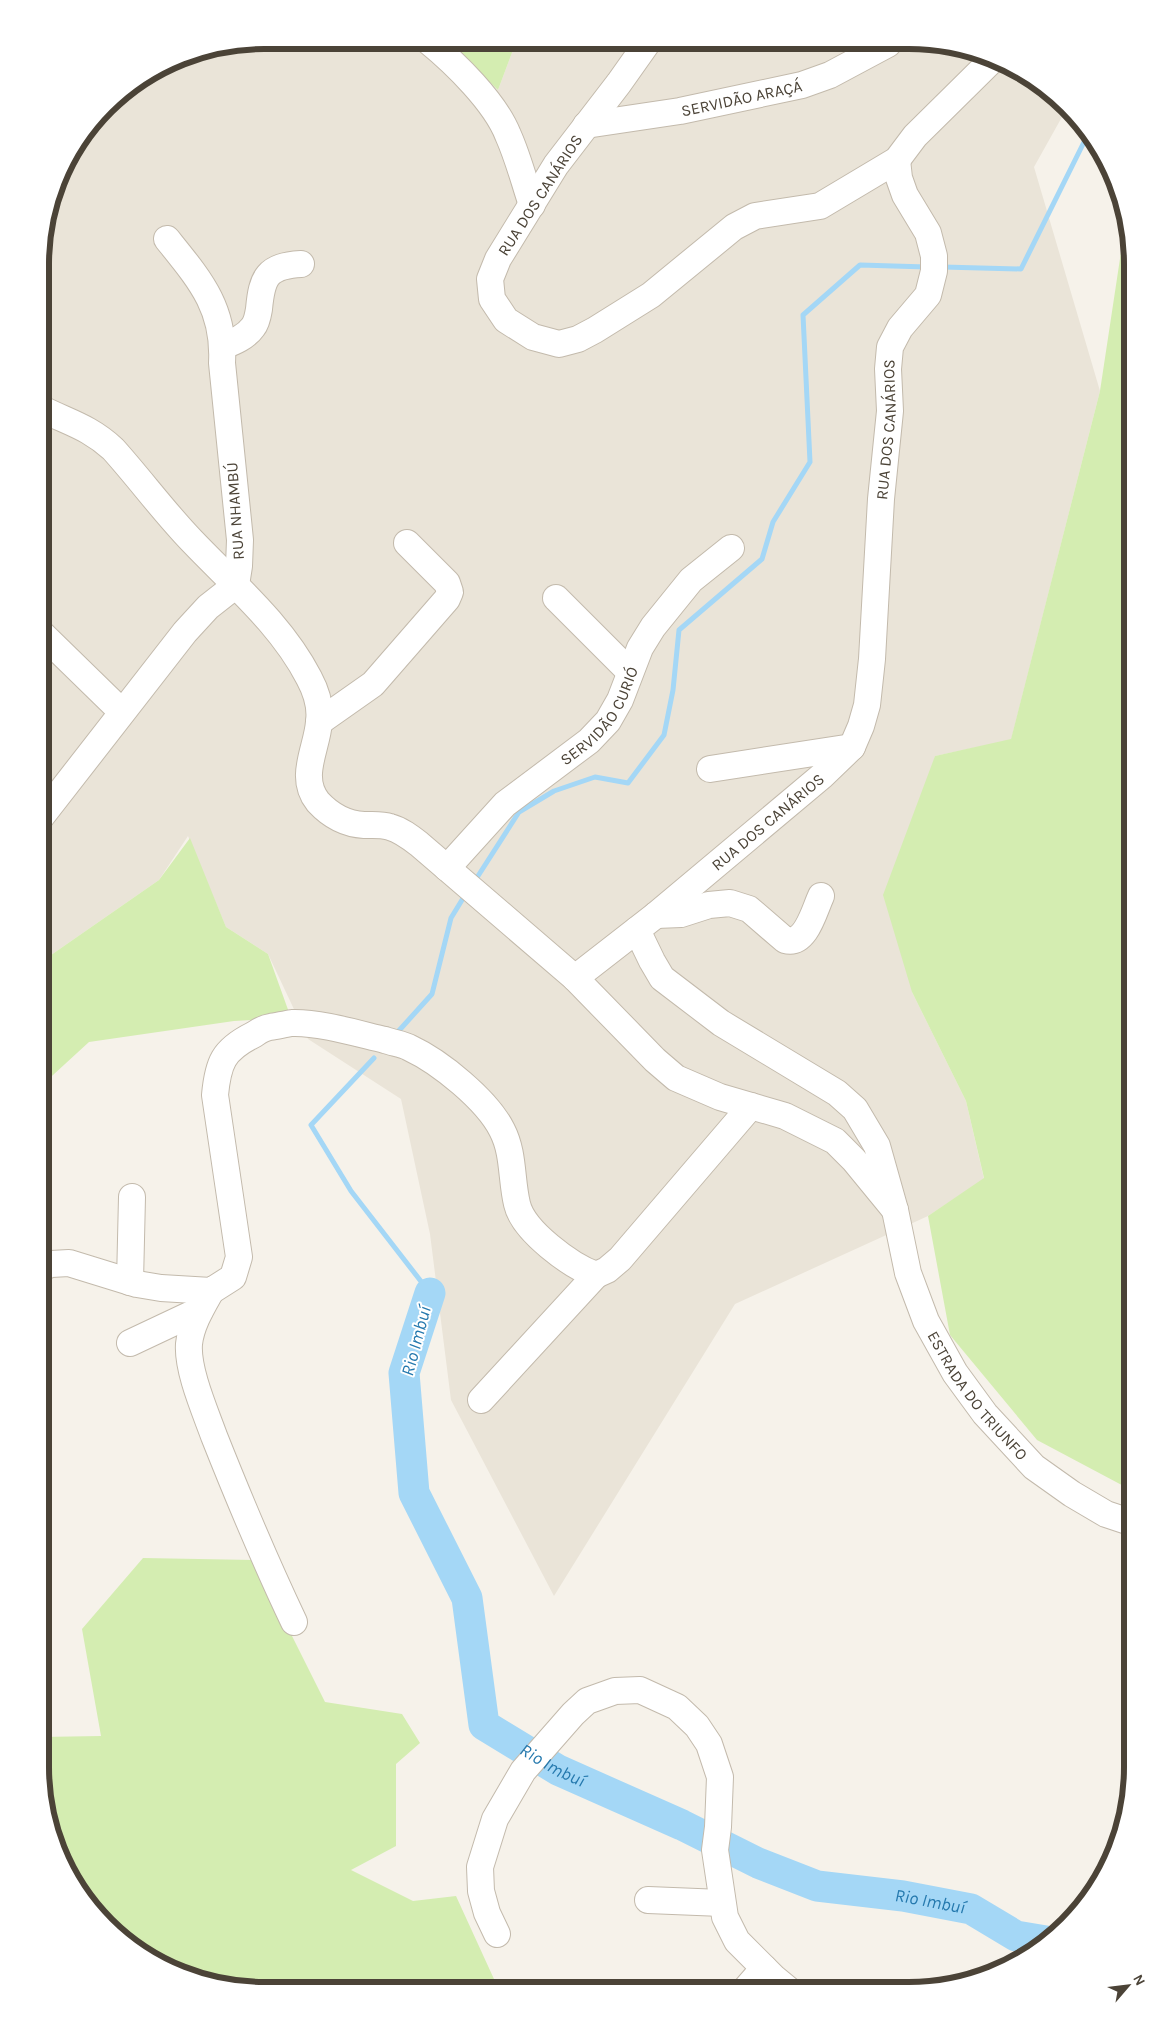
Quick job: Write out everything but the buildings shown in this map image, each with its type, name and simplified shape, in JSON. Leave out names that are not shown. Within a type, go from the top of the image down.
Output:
[{"type":"street","points":[[437,49],[463,73],[490,105],[508,133],[532,205]]},
{"type":"street","name":"RUA DOS CANÁRIOS","points":[[575,978],[647,923],[823,775],[852,747],[867,705],[872,659],[881,499],[890,411],[888,369],[890,347],[900,328],[928,295],[934,263],[928,233],[906,196],[899,178],[897,160],[820,206],[755,216],[734,227],[651,295],[578,339],[559,344],[533,337],[506,320],[492,299],[490,279],[498,259],[556,165],[619,84],[643,49]]},
{"type":"street","name":"SERVIDÃO ARAÇÁ","points":[[586,125],[680,111],[802,86],[830,75],[879,49]]},
{"type":"street","points":[[897,160],[915,136],[988,64]]},
{"type":"street","name":"RUA NHAMBÚ","points":[[167,239],[202,283],[212,302],[223,346],[222,364],[240,540],[236,585]]},
{"type":"street","points":[[223,346],[238,340],[254,327],[258,316],[263,282],[270,272],[284,265],[301,264]]},
{"type":"street","points":[[49,412],[74,422],[100,438],[113,449],[180,528],[246,594],[294,653],[310,680],[318,700],[319,722],[310,760],[311,791],[318,802],[330,814],[347,822],[363,825],[376,824],[400,830],[575,978],[655,1060],[676,1078],[720,1097],[786,1116],[834,1141],[854,1160],[895,1210]]},
{"type":"street","points":[[319,722],[373,684],[447,599],[450,592],[447,583],[407,543]]},
{"type":"street","name":"SERVIDÃO CURIÓ","points":[[447,868],[505,804],[590,741],[608,721],[620,700],[640,648],[678,594],[731,548]]},
{"type":"street","points":[[49,807],[185,632],[208,608],[236,585]]},
{"type":"street","points":[[556,598],[630,672]]},
{"type":"street","points":[[49,641],[122,712]]},
{"type":"street","points":[[710,769],[852,747]]},
{"type":"street","points":[[647,923],[709,905],[730,903],[749,909],[785,940],[792,942],[799,940],[821,896]]},
{"type":"street","name":"ESTRADA DO TRIUNFO","points":[[647,923],[652,961],[662,978],[721,1023],[837,1093],[854,1109],[877,1146],[895,1210],[908,1273],[926,1321],[955,1372],[985,1414],[1034,1467],[1072,1494],[1106,1514],[1124,1520]]},
{"type":"street","points":[[130,1343],[206,1300],[234,1277],[239,1257],[215,1095],[218,1071],[226,1056],[239,1042],[266,1028],[292,1023],[336,1029],[409,1047],[436,1062],[484,1106],[502,1129],[510,1147],[517,1207],[527,1222],[562,1258],[596,1275]]},
{"type":"street","points":[[481,1400],[596,1275],[607,1270],[620,1259],[751,1106]]},
{"type":"street","points":[[130,1282],[132,1197]]},
{"type":"street","points":[[49,1265],[69,1263],[130,1282],[162,1288],[206,1300]]},
{"type":"street","points":[[206,1300],[189,1344],[192,1370],[202,1402],[258,1547],[294,1622]]},
{"type":"street","points":[[497,1934],[487,1913],[480,1891],[480,1866],[495,1819],[523,1771],[573,1714],[587,1701],[615,1692],[640,1690],[677,1707],[697,1726],[709,1744],[720,1777],[716,1838],[725,1918],[738,1941],[780,1982]]},
{"type":"street","points":[[648,1900],[722,1903]]},
{"type":"street","points":[[751,1982],[764,1968]]},
{"type":"shaded area","points":[[250,49],[455,49],[498,90],[513,49],[923,49],[965,56],[1004,71],[1040,93],[1063,114],[1034,167],[1100,391],[1011,740],[935,756],[912,992],[966,1101],[984,1179],[928,1216],[735,1304],[554,1596],[451,1400],[430,1234],[401,1099],[308,1039],[268,954],[226,927],[188,836],[159,880],[49,956],[49,250],[56,208],[71,169],[93,133],[122,102],[144,85],[182,65],[208,56]]},
{"type":"green space","points":[[455,49],[513,49],[498,90]]},
{"type":"green space","points":[[1123,241],[1124,1486],[1037,1440],[950,1335],[928,1216],[984,1178],[966,1101],[912,992],[883,895],[935,756],[1011,739],[1100,391]]},
{"type":"green space","points":[[190,838],[226,927],[268,954],[291,1018],[234,1021],[89,1042],[49,1079],[49,956],[159,880]]},
{"type":"green space","points":[[143,1558],[254,1560],[325,1702],[402,1714],[420,1743],[396,1764],[396,1846],[351,1870],[413,1901],[456,1896],[495,1982],[250,1982],[208,1975],[182,1966],[144,1946],[122,1929],[93,1898],[71,1862],[56,1823],[49,1781],[49,1737],[101,1736],[82,1629]]},
{"type":"waterway","points":[[943,267],[1021,269],[1085,140]]},
{"type":"waterway","points":[[478,876],[519,812],[554,791],[595,777],[628,783],[664,735],[673,690],[679,630],[762,559],[773,522],[810,462],[803,315],[860,265],[927,267]]},
{"type":"waterway","points":[[395,1035],[432,994],[451,918],[462,900]]},
{"type":"waterway","points":[[374,1058],[311,1125],[351,1191],[430,1293]]},
{"type":"waterway","name":"Rio Imbuí","points":[[430,1293],[404,1373],[414,1493],[467,1598],[484,1725],[558,1770],[682,1825],[758,1863],[817,1886],[903,1896],[971,1909],[1016,1936],[1038,1940]]}]
